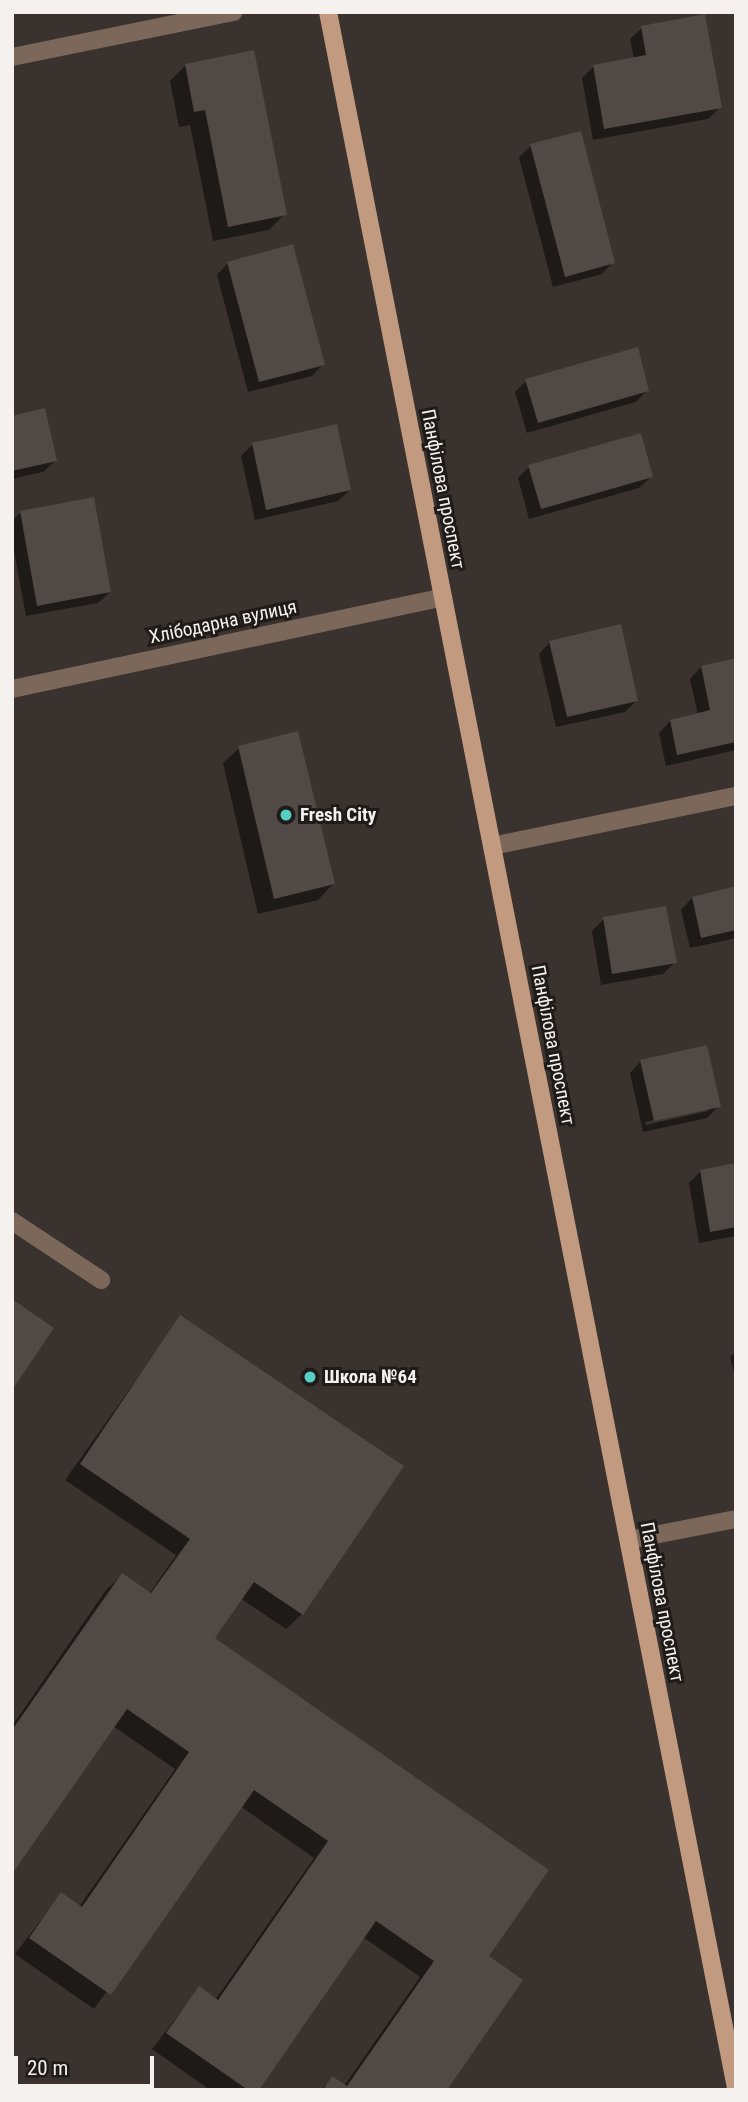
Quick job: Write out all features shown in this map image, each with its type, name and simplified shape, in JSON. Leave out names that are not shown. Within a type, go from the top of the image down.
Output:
[{"type":"main road","name":"Панфілова проспект","points":[[328,12],[736,2087]]},
{"type":"street","points":[[12,57],[233,12]]},
{"type":"street","name":"Хлібодарна вулиця","points":[[12,689],[443,597]]},
{"type":"street","points":[[492,846],[736,796]]},
{"type":"street","points":[[12,1221],[101,1280]]},
{"type":"street","points":[[629,1540],[736,1519]]},
{"type":"building","points":[[705,14],[722,108],[604,129],[593,65],[646,55],[641,26]]},
{"type":"building","points":[[254,50],[287,215],[228,227],[205,110],[194,112],[185,64]]},
{"type":"building","points":[[581,131],[615,263],[565,277],[530,144]]},
{"type":"building","points":[[293,244],[325,365],[259,382],[227,262]]},
{"type":"building","points":[[638,347],[649,391],[538,423],[525,379]]},
{"type":"building","points":[[45,408],[57,461],[12,471],[12,416]]},
{"type":"building","points":[[337,424],[351,490],[266,510],[252,443]]},
{"type":"building","points":[[641,433],[653,477],[541,509],[528,465]]},
{"type":"building","points":[[94,497],[111,592],[37,606],[20,511]]},
{"type":"building","points":[[621,624],[638,701],[567,717],[549,641]]},
{"type":"building","points":[[736,658],[736,742],[677,755],[670,720],[710,710],[701,666]]},
{"type":"building","name":"Fresh City","points":[[298,731],[335,884],[274,899],[238,746]]},
{"type":"building","points":[[736,886],[736,930],[701,938],[692,897]]},
{"type":"building","points":[[666,906],[677,963],[612,974],[603,917]]},
{"type":"building","points":[[707,1045],[721,1107],[654,1121],[640,1060]]},
{"type":"building","points":[[736,1163],[736,1227],[710,1232],[700,1170]]},
{"type":"building","points":[[12,1299],[54,1328],[12,1390]]},
{"type":"building","points":[[180,1315],[404,1466],[303,1615],[254,1582],[215,1638],[549,1870],[489,1956],[523,1980],[447,2090],[323,2090],[332,2076],[347,2086],[434,1961],[376,1921],[259,2090],[248,2090],[166,2033],[199,1986],[218,2000],[328,1841],[254,1790],[111,1995],[29,1938],[61,1892],[82,1907],[189,1752],[127,1709],[12,1874],[12,1730],[122,1573],[151,1593],[190,1539],[80,1464]]},
{"type":"place","name":"Fresh City","points":[[286,815]]},
{"type":"place","name":"Школа №64","points":[[310,1377]]}]
